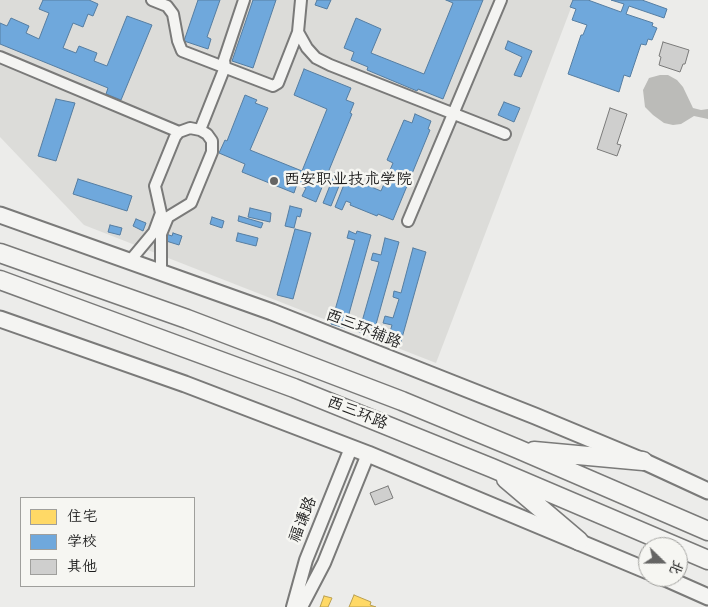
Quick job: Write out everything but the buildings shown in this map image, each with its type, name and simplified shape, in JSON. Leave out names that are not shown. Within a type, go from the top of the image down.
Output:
[{"type":"highway","name":"西三环路","points":[[0,253],[196,323],[402,401],[708,531]]},
{"type":"highway","name":"西三环路","points":[[0,280],[294,388],[492,468],[708,560]]},
{"type":"highway","points":[[518,449],[643,461]]},
{"type":"highway","points":[[492,468],[579,541]]},
{"type":"main road","name":"西三环辅路","points":[[0,215],[281,316],[643,461],[708,490]]},
{"type":"main road","points":[[0,319],[185,384],[368,454],[638,567]]},
{"type":"main road","points":[[686,587],[708,597]]},
{"type":"street","points":[[200,130],[225,67],[224,60],[244,0]]},
{"type":"street","points":[[157,1],[167,6],[173,14],[178,41],[182,51],[273,86],[278,83],[298,32],[301,0]]},
{"type":"street","points":[[408,221],[501,0]]},
{"type":"street","points":[[298,32],[307,48],[316,58],[330,65],[505,134]]},
{"type":"street","points":[[0,57],[180,132]]},
{"type":"street","points":[[130,262],[154,232],[161,213],[155,186],[175,137],[180,132],[190,128],[200,130],[207,134],[212,141],[212,152],[191,203],[168,216],[161,234],[161,273]]},
{"type":"street","name":"福谦路","points":[[293,607],[306,560],[351,448]]},
{"type":"street","points":[[302,607],[324,563],[368,454]]},
{"type":"shaded area","name":"西安职业技术学院","points":[[0,0],[574,0],[436,363],[84,225],[0,137]]},
{"type":"shaded area","points":[[668,75],[677,80],[683,87],[693,108],[708,109],[708,119],[694,116],[681,124],[673,125],[664,123],[653,115],[645,107],[643,90],[649,78]]},
{"type":"place","name":"西安职业技术学院","points":[[274,181]]}]
